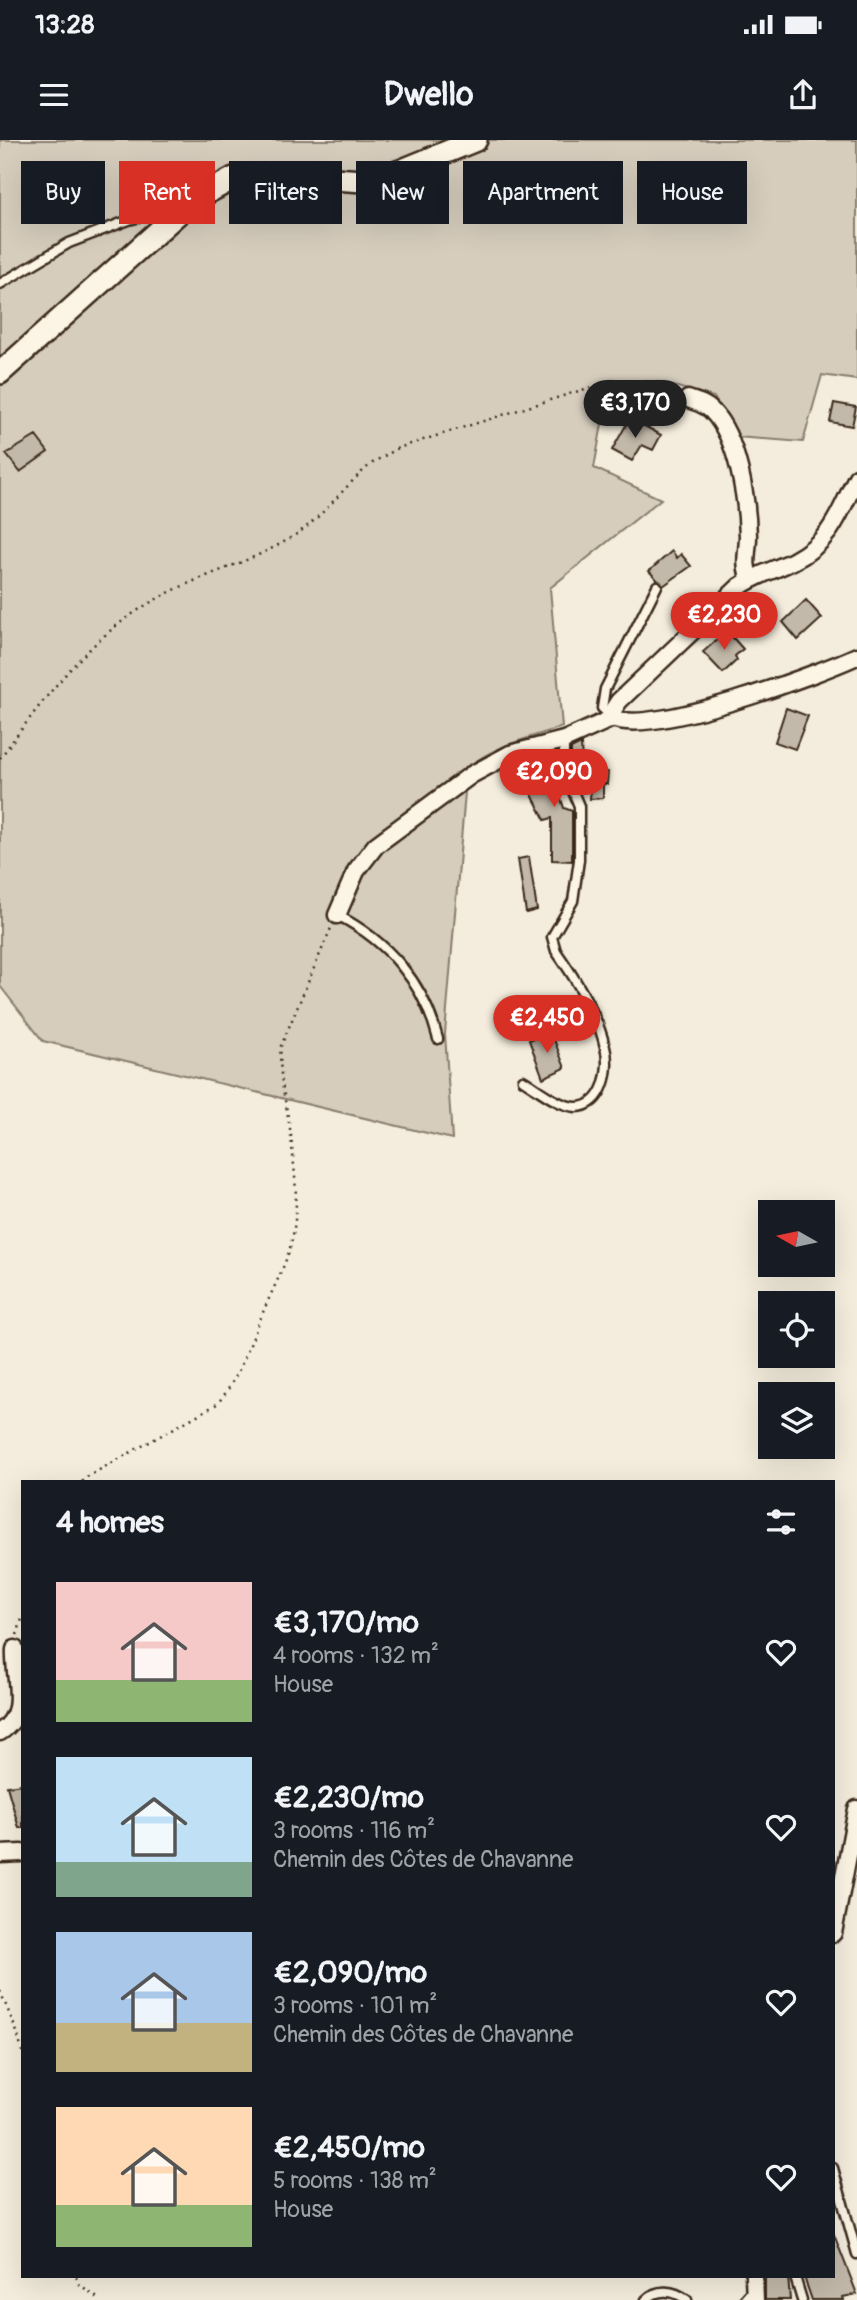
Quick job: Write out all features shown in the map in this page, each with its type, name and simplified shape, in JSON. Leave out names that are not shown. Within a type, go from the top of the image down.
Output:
[{"type":"main road","points":[[215,188],[234,178],[276,174],[363,181],[400,171],[476,140]]},
{"type":"main road","points":[[0,373],[167,224]]},
{"type":"street","points":[[688,399],[711,410],[727,434],[738,467],[747,512],[746,559],[750,579]]},
{"type":"street","points":[[613,718],[613,710],[619,701],[750,579],[794,561],[813,549],[831,531],[857,477]]},
{"type":"street","points":[[613,718],[621,722],[636,721],[705,710],[857,656]]},
{"type":"street","points":[[337,915],[356,871],[376,845],[471,775],[510,754],[564,740],[613,718]]},
{"type":"street","points":[[0,1732],[9,1727],[18,1713],[15,1649]]},
{"type":"street","points":[[835,1923],[857,1809]]},
{"type":"street","points":[[0,1854],[21,1853]]},
{"type":"lane","points":[[0,284],[69,243],[119,224]]},
{"type":"lane","points":[[646,420],[656,412],[688,399]]},
{"type":"lane","points":[[613,718],[602,708],[605,689],[657,586]]},
{"type":"lane","points":[[523,1080],[574,1107],[584,1105],[600,1093],[607,1066],[606,1049],[600,1033],[556,951],[552,937],[573,901],[579,860],[579,806],[564,770],[564,740]]},
{"type":"lane","points":[[337,915],[383,943],[397,959],[425,999],[438,1039]]},
{"type":"lane","points":[[835,2175],[857,2254]]},
{"type":"lane","points":[[795,2278],[802,2300]]},
{"type":"lane","points":[[646,2300],[657,2292],[664,2292],[678,2294],[687,2300]]},
{"type":"path","points":[[0,758],[55,684],[97,640],[127,617],[170,592],[268,551],[294,537],[373,462],[398,449],[585,389],[659,388],[688,399]]},
{"type":"path","points":[[85,1480],[123,1455],[217,1404],[227,1392],[241,1363],[288,1255],[294,1229],[295,1179],[292,1137],[279,1065],[281,1046],[337,915]]},
{"type":"path","points":[[15,1649],[21,1624]]},
{"type":"path","points":[[0,1991],[21,2047]]},
{"type":"path","points":[[76,2278],[79,2284],[100,2300]]},
{"type":"shaded area","points":[[0,140],[857,140],[857,380],[822,375],[803,442],[736,437],[714,397],[659,382],[610,380],[594,468],[661,499],[550,588],[562,727],[500,748],[467,768],[445,1034],[452,1139],[43,1041],[0,986]]},
{"type":"building","points":[[834,403],[856,407],[852,426],[830,422]]},
{"type":"building","points":[[630,418],[661,435],[653,450],[642,445],[632,461],[612,450]]},
{"type":"building","points":[[36,436],[48,452],[20,472],[6,454]]},
{"type":"building","points":[[672,551],[677,558],[681,554],[691,566],[663,586],[649,571]]},
{"type":"building","points":[[806,600],[822,618],[798,640],[783,622]]},
{"type":"building","points":[[727,631],[743,649],[735,656],[737,660],[723,673],[703,652]]},
{"type":"building","points":[[786,708],[808,716],[795,749],[775,742]]},
{"type":"building","points":[[581,744],[582,763],[594,762],[594,770],[608,772],[607,784],[603,784],[603,798],[590,799],[592,776],[576,782],[571,769],[571,749]]},
{"type":"building","points":[[557,753],[557,771],[564,788],[558,790],[564,808],[572,811],[572,861],[552,860],[552,818],[545,820],[528,787],[535,777],[548,772],[543,756]]},
{"type":"building","points":[[529,857],[537,910],[526,913],[518,859]]},
{"type":"building","points":[[551,1032],[565,1068],[543,1078],[529,1040]]},
{"type":"building","points":[[21,1784],[21,1828],[19,1828],[7,1786]]},
{"type":"building","points":[[835,2237],[857,2294],[843,2297],[844,2300],[812,2300],[804,2278],[835,2278]]},
{"type":"building","points":[[765,2278],[788,2278],[790,2300],[765,2300]]}]
